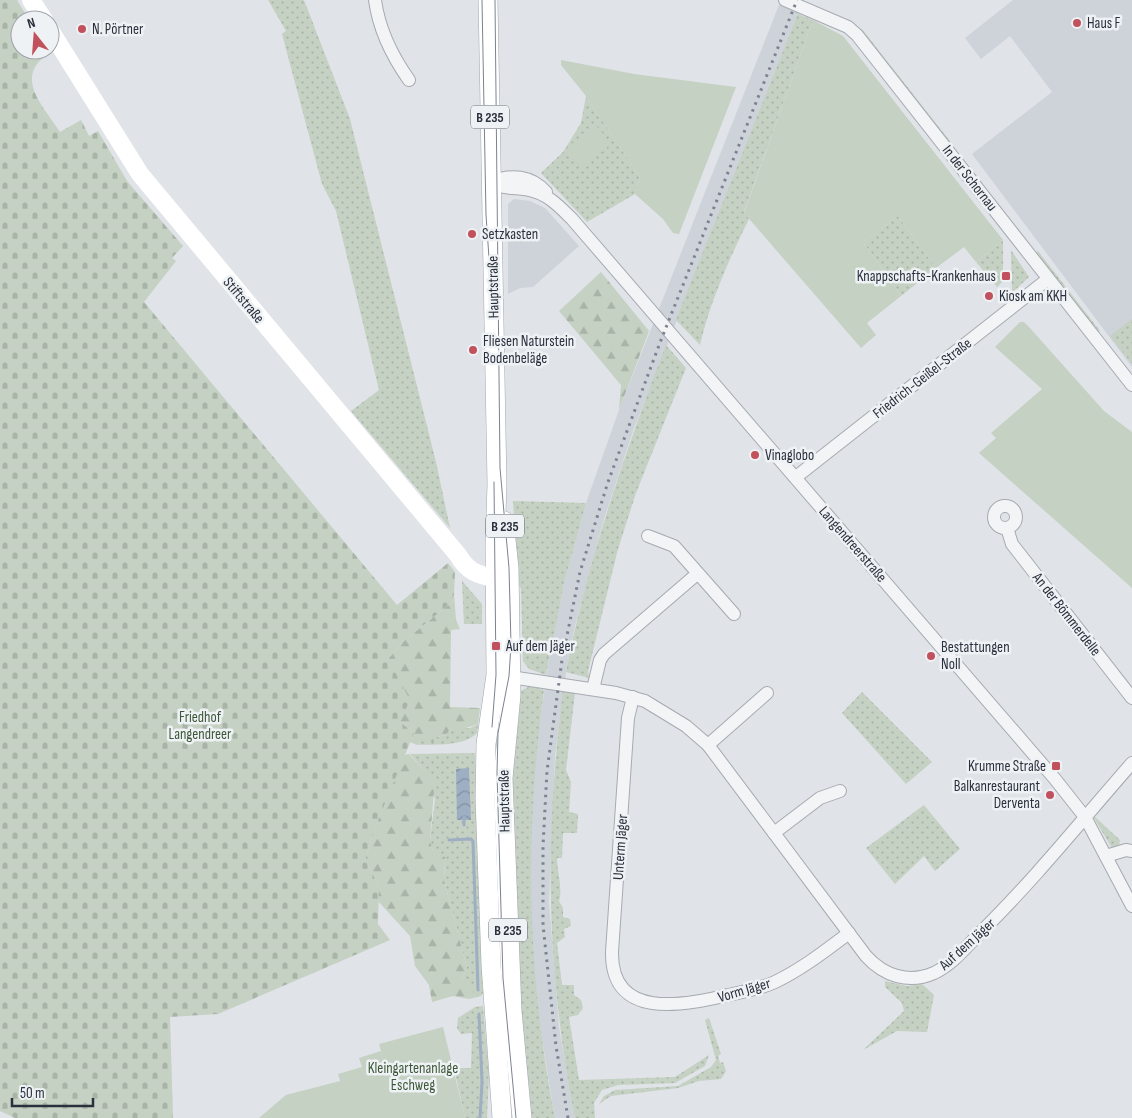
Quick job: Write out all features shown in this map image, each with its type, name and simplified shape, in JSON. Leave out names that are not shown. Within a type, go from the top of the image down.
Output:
[{"type":"main road","name":"Hauptstraße","points":[[488,0],[497,484],[506,536],[500,570],[503,676],[486,744],[486,798],[491,966],[502,1118]]},
{"type":"main road","name":"Hauptstraße","points":[[503,676],[512,695],[503,778],[512,1003],[522,1118]]},
{"type":"street","points":[[375,0],[380,24],[389,49],[409,80]]},
{"type":"street","name":"In der Schornau","points":[[786,0],[848,27],[857,35],[1132,385]]},
{"type":"street","name":"Stiftstraße","points":[[60,46],[140,174],[458,555],[464,565],[473,573],[500,570]]},
{"type":"street","name":"Langendreerstraße","points":[[491,182],[505,189],[528,190],[550,199],[572,218],[1055,779],[1085,817],[1132,906]]},
{"type":"street","name":"Friedrich-Geißel-Straße","points":[[796,477],[1048,279]]},
{"type":"street","name":"An der Bömmerdelle","points":[[1007,528],[1012,544],[1132,698]]},
{"type":"street","points":[[648,536],[671,544],[734,614]]},
{"type":"street","points":[[593,689],[600,660],[604,654],[697,574]]},
{"type":"street","name":"Auf dem Jäger","points":[[503,676],[593,689],[633,697],[663,710],[686,726],[708,745],[873,964],[890,974],[908,978],[933,974],[947,966],[998,916],[1132,763]]},
{"type":"street","points":[[708,745],[767,692]]},
{"type":"street","name":"Unterm Jäger","points":[[628,993],[619,983],[614,970],[612,952],[628,718],[633,697]]},
{"type":"street","points":[[774,832],[820,798],[840,790]]},
{"type":"street","points":[[1106,856],[1126,850],[1132,851]]},
{"type":"street","name":"Vorm Jäger","points":[[628,993],[645,1003],[671,1004],[708,1000],[756,988],[777,981],[806,965],[849,933]]},
{"type":"shaded area","points":[[781,0],[804,0],[633,431],[604,519],[575,626],[566,672],[555,755],[549,902],[559,1027],[575,1118],[555,1118],[537,1008],[530,923],[529,846],[535,751],[553,635],[564,583],[586,503],[619,410]]},
{"type":"shaded area","points":[[1013,0],[1132,0],[1132,367],[972,154],[1052,92],[1010,36],[981,59],[965,38]]},
{"type":"shaded area","points":[[514,199],[530,201],[545,208],[579,246],[533,287],[520,288],[508,294],[508,204]]},
{"type":"green space","name":"Friedhof Langendreer","points":[[0,0],[17,0],[23,10],[10,10],[10,60],[41,60],[33,71],[34,91],[39,102],[60,132],[81,120],[89,136],[98,131],[127,181],[183,246],[172,258],[176,261],[144,302],[397,605],[448,563],[455,572],[454,594],[451,603],[405,640],[388,659],[410,700],[400,722],[414,733],[376,825],[365,860],[379,886],[378,924],[390,940],[218,1014],[170,1017],[173,1118],[15,1118],[0,1111]]},
{"type":"green space","points":[[268,0],[304,0],[350,119],[436,462],[450,528],[351,411],[379,390],[336,211],[322,184],[282,34],[286,31]]},
{"type":"green space","points":[[798,14],[813,20],[744,212],[749,219],[721,281],[700,345],[676,320]]},
{"type":"green space","points":[[813,20],[843,36],[1003,240],[976,262],[964,247],[936,268],[898,216],[863,242],[901,296],[867,323],[876,335],[861,348],[744,213]]},
{"type":"green space","points":[[862,29],[953,145],[952,146],[860,31]]},
{"type":"green space","points":[[561,60],[634,74],[736,87],[679,234],[673,233],[663,219],[635,194],[640,177],[586,96],[561,65]]},
{"type":"green space","points":[[586,96],[640,177],[635,194],[587,222],[541,173],[563,152],[581,123]]},
{"type":"green space","points":[[595,124],[611,144],[583,167],[567,148]]},
{"type":"green space","points":[[898,216],[936,268],[901,296],[863,242]]},
{"type":"green space","points":[[1003,240],[1003,272],[1000,273],[1001,280],[1003,281],[997,287],[976,262]]},
{"type":"green space","points":[[1011,250],[1029,277],[1012,293]]},
{"type":"green space","points":[[1038,251],[1100,331],[1098,332],[1035,253]]},
{"type":"green space","points":[[601,272],[649,331],[619,410],[621,385],[559,311]]},
{"type":"green space","points":[[1132,319],[1132,364],[1110,336]]},
{"type":"green space","points":[[1020,322],[1024,322],[1029,327],[1104,411],[1132,432],[1132,588],[979,453],[996,438],[991,433],[1042,389],[995,347]]},
{"type":"green space","points":[[666,345],[686,368],[636,493],[618,549],[588,671],[589,678],[566,672],[596,547],[636,425]]},
{"type":"green space","points":[[513,501],[586,503],[564,583],[546,675],[529,669],[523,661],[521,589],[518,583]]},
{"type":"green space","points":[[462,581],[482,604],[482,624],[464,624]]},
{"type":"green space","points":[[454,594],[456,620],[460,629],[451,630],[450,707],[480,708],[478,724],[456,731],[451,728],[446,735],[437,737],[433,742],[420,741],[417,745],[410,742],[414,733],[400,722],[388,659],[405,640],[451,603]]},
{"type":"green space","points":[[530,686],[544,690],[533,798],[531,851],[532,905],[539,1011],[555,1118],[528,1118],[518,1025],[509,779],[519,692]]},
{"type":"green space","points":[[563,691],[575,693],[566,770],[571,782],[569,812],[578,814],[577,833],[563,833],[562,858],[557,858],[560,886],[559,901],[563,908],[563,917],[570,919],[571,926],[564,929],[565,937],[557,943],[562,985],[574,985],[574,995],[581,1000],[583,1008],[578,1015],[569,1017],[579,1080],[675,1077],[709,1055],[705,1066],[675,1083],[618,1085],[602,1090],[594,1103],[595,1118],[575,1118],[565,1064],[553,957],[551,852],[553,799]]},
{"type":"green space","points":[[862,692],[932,762],[906,784],[842,713]]},
{"type":"green space","points":[[478,724],[477,733],[464,741],[449,744],[417,745],[420,741],[446,735],[451,728],[470,728]]},
{"type":"green space","points":[[475,753],[483,993],[481,996],[469,999],[473,993],[462,978],[467,968],[444,880],[445,858],[434,854],[430,841],[435,799],[425,771],[410,754]]},
{"type":"green space","points":[[409,754],[425,771],[435,777],[430,841],[434,854],[445,857],[444,880],[467,968],[462,978],[474,993],[469,999],[453,996],[432,1002],[429,985],[415,966],[410,936],[377,900],[379,886],[365,860],[376,825],[404,755]]},
{"type":"green space","points":[[924,805],[960,849],[935,871],[924,856],[895,884],[866,848]]},
{"type":"green space","points":[[1095,817],[1120,840],[1119,846],[1112,848]]},
{"type":"green space","points":[[885,981],[907,986],[922,984],[934,995],[927,1032],[897,1031],[863,1050],[904,1011],[902,1003],[885,987]]},
{"type":"green space","points":[[483,1006],[489,1074],[487,1118],[465,1118],[454,1068],[471,1068],[472,1033],[461,1034],[457,1028],[458,1018],[475,1007]]},
{"type":"green space","points":[[709,1018],[721,1054],[718,1056],[720,1063],[723,1062],[726,1071],[721,1079],[699,1081],[678,1088],[611,1096],[599,1104],[604,1096],[615,1090],[678,1086],[711,1067],[716,1060],[705,1020]]},
{"type":"green space","name":"Kleingartenanlage Eschweg","points":[[443,1027],[465,1118],[259,1118],[286,1095],[340,1081],[338,1074],[362,1067],[359,1058],[381,1051],[379,1044]]},
{"type":"water","points":[[469,768],[471,820],[457,820],[456,769]]},
{"type":"waterway","points":[[464,817],[464,825]]},
{"type":"waterway","points":[[449,840],[471,839],[473,841],[478,990]]},
{"type":"waterway","points":[[479,1014],[482,1082],[480,1118]]},
{"type":"tram line","points":[[482,0],[486,215],[490,272]]},
{"type":"tram line","points":[[495,0],[500,468],[509,568],[511,645],[509,676],[498,733],[497,773],[503,978],[516,1118]]},
{"type":"tram line","points":[[492,727],[496,675],[494,482]]},
{"type":"railway","points":[[568,1118],[556,1046],[543,925],[543,846],[547,771],[562,660],[580,572],[608,482],[661,340],[797,0]]},
{"type":"place","name":"Haus F","points":[[1077,23]]},
{"type":"place","name":"N. Pörtner","points":[[82,29]]},
{"type":"place","name":"Setzkasten","points":[[472,234]]},
{"type":"place","name":"Knappschafts-Krankenhaus","points":[[1006,276]]},
{"type":"place","name":"Kiosk am KKH","points":[[989,296]]},
{"type":"place","name":"Fliesen Naturstein Bodenbeläge","points":[[473,350]]},
{"type":"place","name":"Vinaglobo","points":[[755,455]]},
{"type":"place","name":"Auf dem Jäger","points":[[496,646]]},
{"type":"place","name":"Bestattungen Noll","points":[[931,656]]},
{"type":"place","name":"Krumme Straße","points":[[1056,766]]},
{"type":"place","name":"Balkanrestaurant Derventa","points":[[1050,795]]}]
